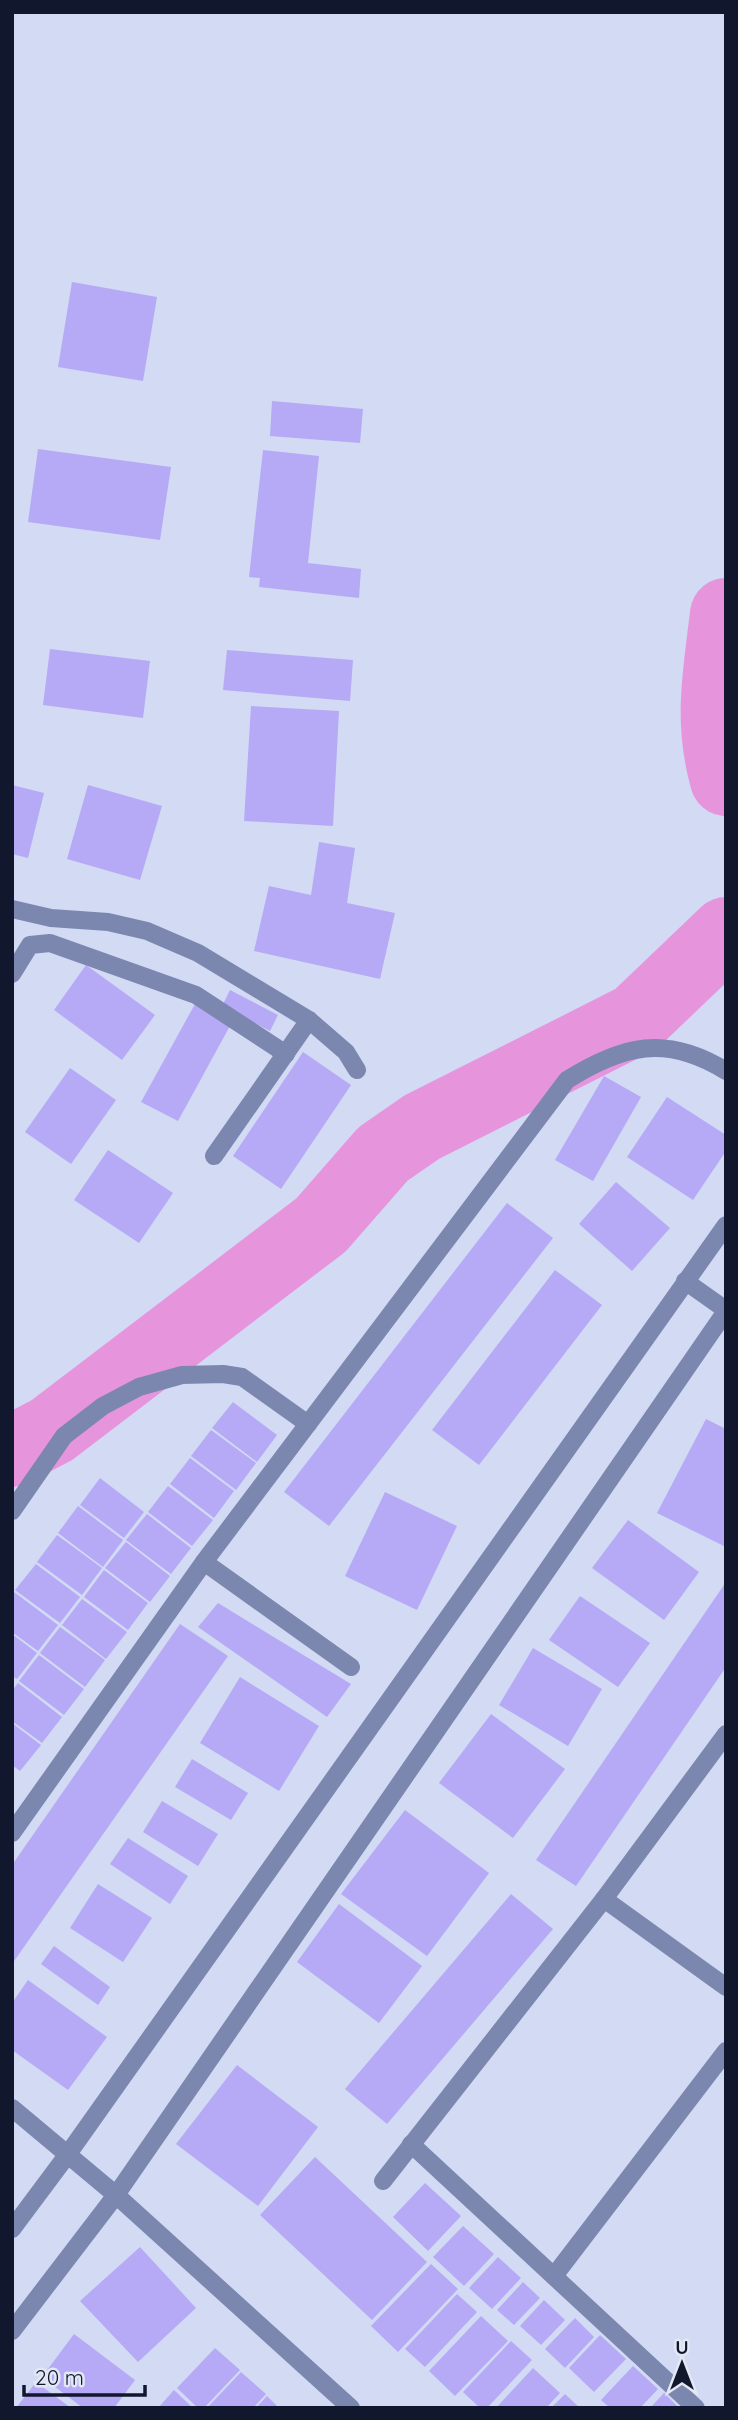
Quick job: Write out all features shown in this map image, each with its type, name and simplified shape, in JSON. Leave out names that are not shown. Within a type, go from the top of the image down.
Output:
[{"type":"street","points":[[12,909],[51,918],[108,922],[147,930],[198,953],[309,1020],[346,1052],[357,1070]]},
{"type":"street","points":[[12,974],[30,944],[50,943],[196,995],[285,1054]]},
{"type":"street","points":[[214,1156],[309,1020]]},
{"type":"street","points":[[12,1833],[204,1562],[567,1080],[597,1062],[633,1050],[657,1047],[681,1050],[726,1071]]},
{"type":"street","points":[[12,2229],[68,2154],[726,1225]]},
{"type":"street","points":[[12,2331],[116,2195],[726,1310],[685,1281]]},
{"type":"street","points":[[12,1511],[64,1436],[103,1406],[139,1387],[182,1375],[223,1374],[242,1377],[308,1424]]},
{"type":"street","points":[[204,1562],[351,1667]]},
{"type":"street","points":[[383,2181],[604,1899],[726,1734]]},
{"type":"street","points":[[604,1899],[726,1987]]},
{"type":"street","points":[[554,2276],[726,2051]]},
{"type":"street","points":[[12,2108],[116,2195],[351,2408]]},
{"type":"street","points":[[411,2144],[696,2408]]},
{"type":"building","points":[[72,282],[157,297],[143,381],[58,367]]},
{"type":"building","points":[[272,401],[363,409],[360,443],[270,436]]},
{"type":"building","points":[[38,449],[171,467],[160,540],[28,522]]},
{"type":"building","points":[[263,450],[319,456],[308,563],[361,569],[359,598],[259,587],[260,578],[249,577]]},
{"type":"building","points":[[50,649],[150,661],[143,718],[43,705]]},
{"type":"building","points":[[227,650],[353,660],[350,701],[223,690]]},
{"type":"building","points":[[251,706],[339,711],[333,826],[244,821]]},
{"type":"building","points":[[12,785],[44,793],[28,858],[12,854]]},
{"type":"building","points":[[88,785],[162,806],[140,880],[67,859]]},
{"type":"building","points":[[319,842],[355,848],[347,903],[395,913],[380,979],[254,951],[269,886],[311,895]]},
{"type":"building","points":[[86,965],[155,1015],[122,1060],[54,1010]]},
{"type":"building","points":[[230,990],[278,1015],[270,1031],[222,1006]]},
{"type":"building","points":[[195,1004],[231,1024],[178,1121],[141,1102]]},
{"type":"building","points":[[303,1052],[351,1085],[281,1189],[233,1156]]},
{"type":"building","points":[[70,1068],[116,1100],[71,1164],[25,1132]]},
{"type":"building","points":[[604,1076],[641,1097],[593,1181],[555,1160]]},
{"type":"building","points":[[667,1097],[726,1135],[726,1151],[693,1200],[627,1157]]},
{"type":"building","points":[[108,1150],[173,1193],[139,1243],[74,1200]]},
{"type":"building","points":[[616,1182],[670,1228],[632,1271],[579,1224]]},
{"type":"building","points":[[507,1203],[553,1238],[329,1526],[284,1492]]},
{"type":"building","points":[[555,1270],[602,1305],[479,1465],[432,1430]]},
{"type":"building","points":[[233,1402],[277,1435],[257,1462],[212,1428]]},
{"type":"building","points":[[706,1419],[726,1429],[726,1547],[657,1513]]},
{"type":"building","points":[[211,1430],[256,1463],[236,1490],[191,1456]]},
{"type":"building","points":[[190,1458],[234,1491],[214,1518],[170,1484]]},
{"type":"building","points":[[100,1478],[144,1512],[124,1538],[80,1505]]},
{"type":"building","points":[[168,1486],[213,1520],[192,1546],[148,1512]]},
{"type":"building","points":[[385,1492],[457,1526],[417,1610],[345,1576]]},
{"type":"building","points":[[78,1506],[123,1540],[103,1567],[58,1533]]},
{"type":"building","points":[[147,1514],[191,1548],[171,1574],[126,1540]]},
{"type":"building","points":[[628,1520],[699,1572],[664,1620],[592,1568]]},
{"type":"building","points":[[57,1535],[102,1568],[82,1595],[37,1562]]},
{"type":"building","points":[[126,1542],[170,1576],[150,1602],[105,1568]]},
{"type":"building","points":[[36,1564],[80,1597],[60,1623],[15,1590]]},
{"type":"building","points":[[104,1570],[148,1603],[128,1630],[84,1597]]},
{"type":"building","points":[[726,1582],[726,1667],[576,1886],[536,1860]]},
{"type":"building","points":[[14,1592],[58,1625],[38,1651],[12,1632]]},
{"type":"building","points":[[580,1596],[650,1643],[618,1687],[549,1640]]},
{"type":"building","points":[[82,1599],[127,1632],[106,1659],[62,1625]]},
{"type":"building","points":[[218,1603],[351,1684],[327,1717],[198,1627]]},
{"type":"building","points":[[180,1624],[228,1656],[12,1964],[12,1865]]},
{"type":"building","points":[[60,1627],[105,1660],[85,1687],[40,1653]]},
{"type":"building","points":[[12,1634],[37,1653],[17,1679],[12,1676]]},
{"type":"building","points":[[533,1648],[602,1689],[568,1746],[499,1705]]},
{"type":"building","points":[[39,1655],[84,1689],[64,1715],[19,1681]]},
{"type":"building","points":[[240,1677],[319,1726],[279,1791],[200,1743]]},
{"type":"building","points":[[18,1683],[62,1717],[42,1743],[12,1721],[12,1691]]},
{"type":"building","points":[[491,1714],[565,1769],[513,1838],[439,1783]]},
{"type":"building","points":[[12,1723],[41,1745],[20,1771],[12,1765]]},
{"type":"building","points":[[192,1759],[248,1793],[231,1820],[175,1787]]},
{"type":"building","points":[[162,1801],[218,1834],[198,1866],[143,1832]]},
{"type":"building","points":[[405,1810],[489,1873],[427,1956],[341,1894]]},
{"type":"building","points":[[128,1838],[188,1876],[170,1904],[110,1864]]},
{"type":"building","points":[[98,1884],[152,1918],[123,1962],[70,1928]]},
{"type":"building","points":[[511,1894],[553,1929],[387,2124],[345,2089]]},
{"type":"building","points":[[339,1904],[422,1966],[379,2023],[297,1962]]},
{"type":"building","points":[[54,1946],[110,1987],[98,2005],[41,1964]]},
{"type":"building","points":[[28,1980],[107,2037],[68,2090],[12,2050],[12,2003]]},
{"type":"building","points":[[237,2065],[318,2127],[258,2206],[176,2144]]},
{"type":"building","points":[[315,2157],[427,2262],[372,2320],[260,2215]]},
{"type":"building","points":[[425,2183],[461,2216],[428,2251],[393,2217]]},
{"type":"building","points":[[463,2226],[494,2254],[464,2286],[433,2257]]},
{"type":"building","points":[[140,2247],[196,2308],[138,2362],[80,2301]]},
{"type":"building","points":[[498,2257],[521,2278],[492,2309],[469,2288]]},
{"type":"building","points":[[431,2264],[458,2289],[398,2352],[371,2326]]},
{"type":"building","points":[[523,2282],[540,2298],[514,2325],[497,2310]]},
{"type":"building","points":[[457,2294],[477,2312],[425,2367],[405,2349]]},
{"type":"building","points":[[544,2300],[565,2320],[541,2345],[520,2326]]},
{"type":"building","points":[[481,2316],[508,2341],[455,2396],[429,2371]]},
{"type":"building","points":[[575,2318],[594,2337],[565,2368],[545,2349]]},
{"type":"building","points":[[74,2334],[135,2380],[114,2408],[83,2408],[42,2377]]},
{"type":"building","points":[[600,2335],[626,2359],[594,2392],[569,2368]]},
{"type":"building","points":[[511,2341],[532,2360],[487,2408],[480,2408],[463,2392]]},
{"type":"building","points":[[215,2348],[240,2370],[204,2408],[198,2408],[177,2388]]},
{"type":"building","points":[[633,2366],[658,2389],[640,2408],[610,2408],[601,2400]]},
{"type":"building","points":[[533,2368],[560,2393],[546,2408],[496,2408]]},
{"type":"building","points":[[241,2372],[266,2394],[253,2408],[207,2408]]},
{"type":"building","points":[[36,2382],[71,2408],[16,2408]]},
{"type":"building","points":[[174,2390],[193,2408],[158,2408]]},
{"type":"building","points":[[664,2393],[679,2408],[650,2408]]},
{"type":"building","points":[[565,2394],[580,2408],[551,2408]]},
{"type":"building","points":[[267,2396],[279,2408],[256,2408]]},
{"type":"waterway","points":[[726,614],[717,697],[718,737],[726,780]]},
{"type":"waterway","points":[[12,1451],[52,1430],[321,1225],[383,1154],[422,1127],[636,1019],[726,933]]}]
